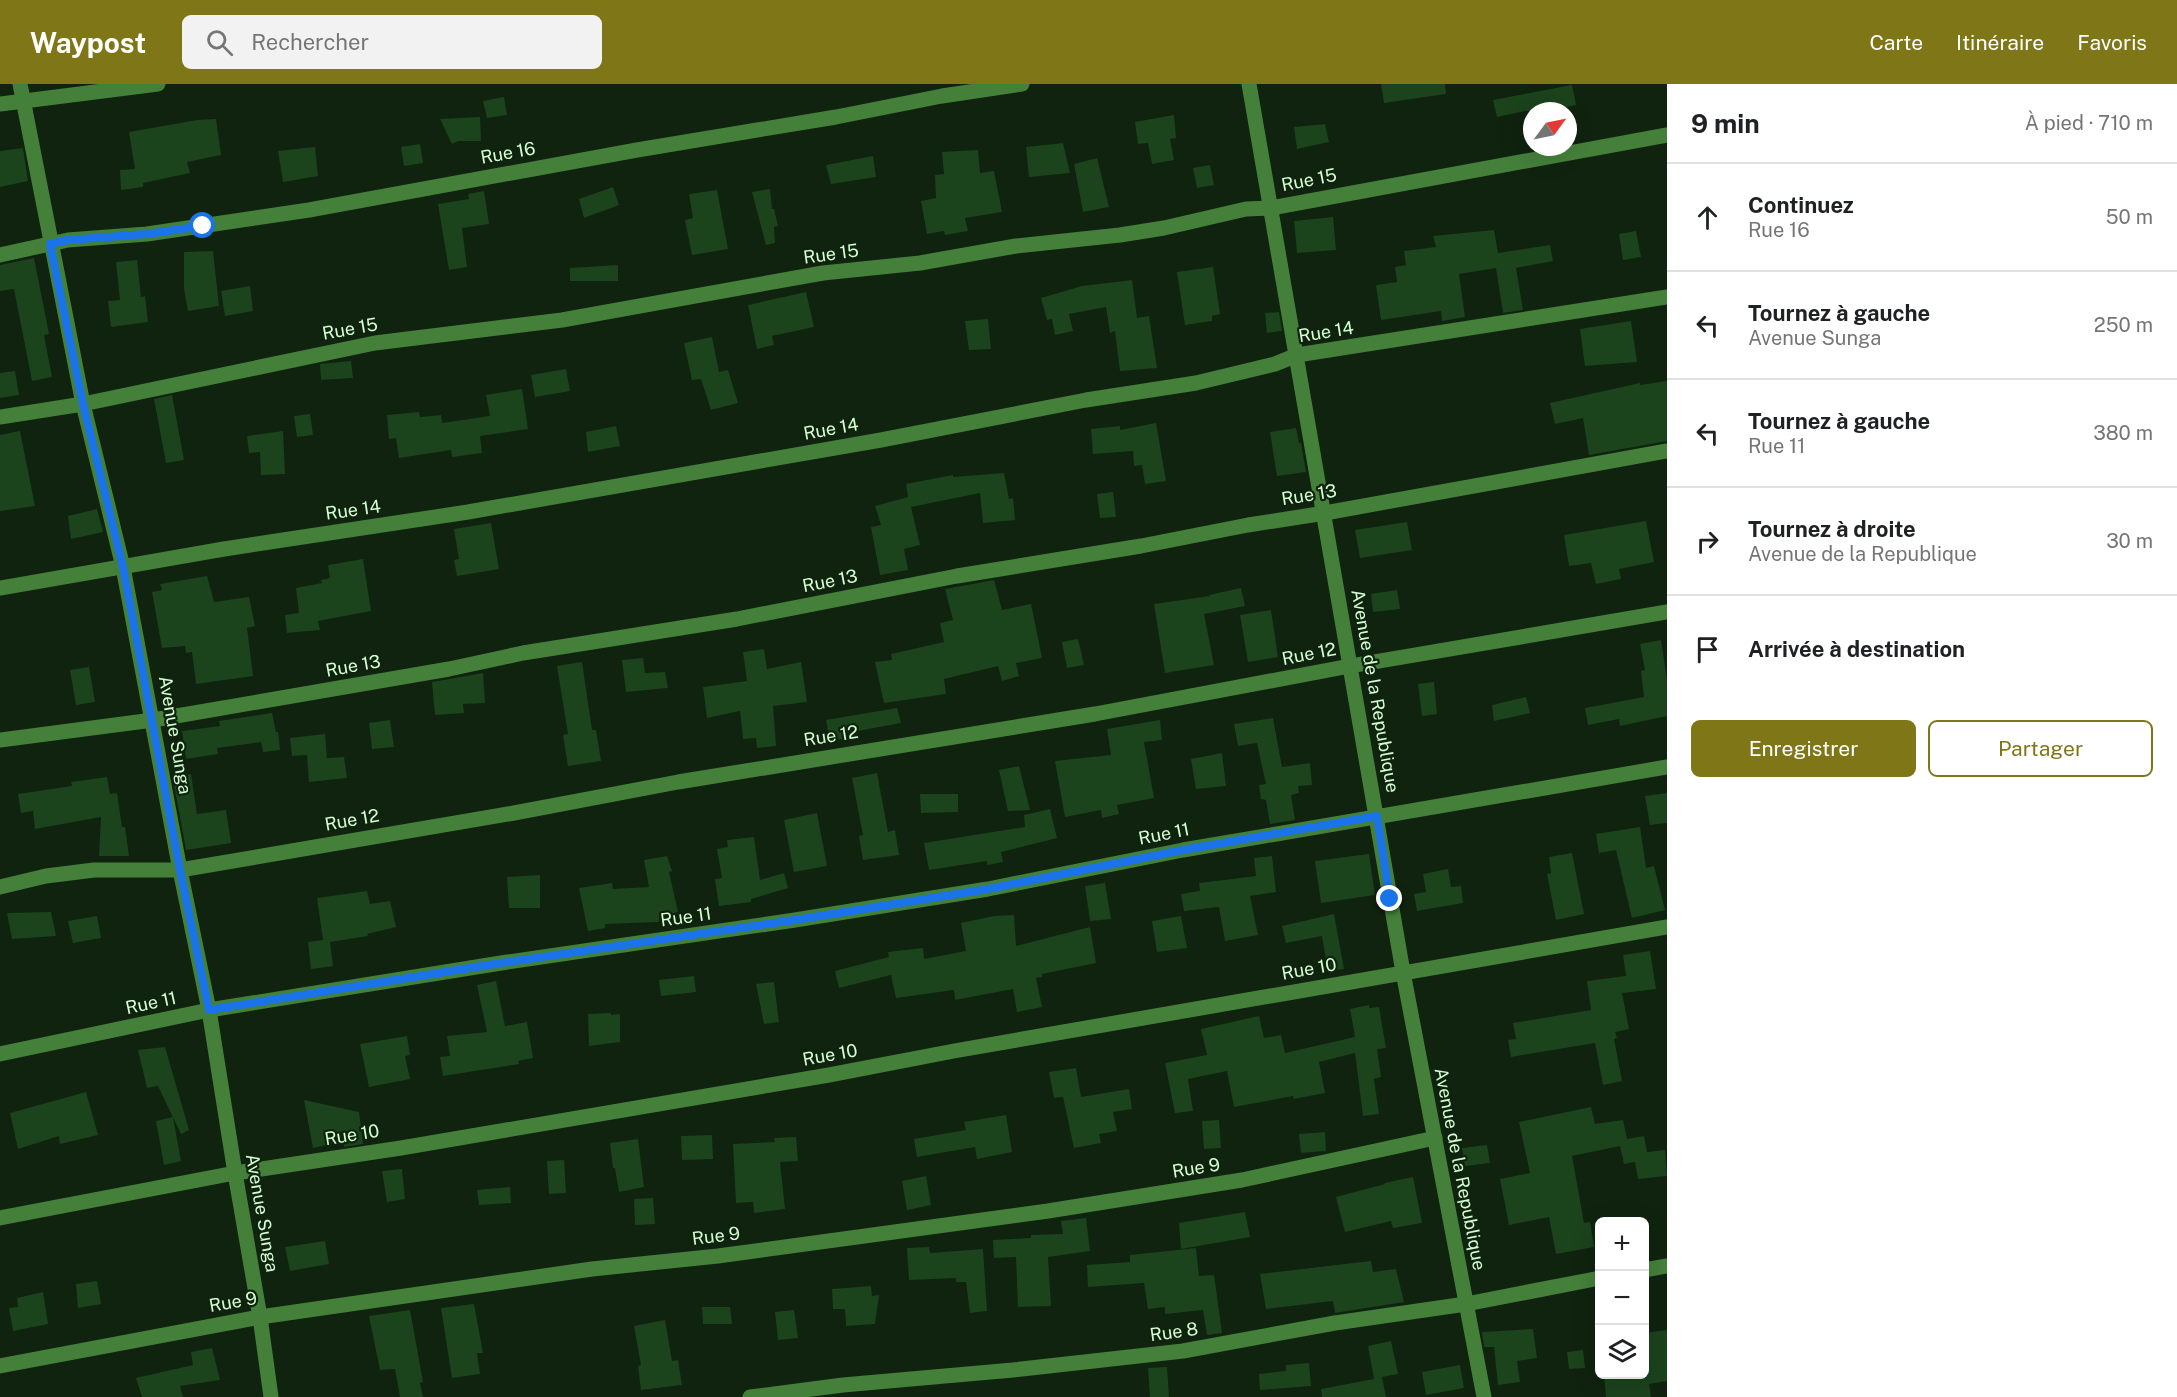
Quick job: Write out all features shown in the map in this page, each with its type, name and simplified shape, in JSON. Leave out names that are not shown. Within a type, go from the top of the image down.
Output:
[{"type":"street","name":"Avenue Sunga","points":[[20,84],[83,404],[123,567],[209,1010],[271,1397]]},
{"type":"street","points":[[0,104],[158,84]]},
{"type":"street","name":"Rue 16","points":[[0,255],[68,240],[147,234],[298,212],[637,150],[825,119],[942,96],[1022,84]]},
{"type":"street","name":"Avenue de la Republique","points":[[1250,84],[1402,972],[1484,1397]]},
{"type":"street","name":"Rue 15","points":[[0,417],[83,404],[375,343],[562,320],[823,273],[920,263],[1016,246],[1164,228],[1246,209],[1270,208],[1667,135]]},
{"type":"street","name":"Rue 14","points":[[0,588],[244,545],[468,512],[869,442],[1086,400],[1196,383],[1275,364],[1297,355],[1405,340],[1667,297]]},
{"type":"street","name":"Rue 13","points":[[0,740],[153,720],[449,669],[523,652],[737,619],[957,576],[1141,546],[1667,451]]},
{"type":"street","name":"Rue 12","points":[[0,887],[46,876],[94,870],[180,870],[514,813],[678,782],[1095,714],[1350,666],[1667,612]]},
{"type":"street","name":"Rue 11","points":[[0,1054],[209,1010],[988,889],[1183,850],[1667,767]]},
{"type":"street","name":"Rue 10","points":[[0,1218],[235,1173],[400,1148],[829,1076],[954,1051],[1667,927]]},
{"type":"street","name":"Rue 9","points":[[0,1366],[260,1317],[581,1271],[718,1256],[1048,1211],[1242,1180],[1435,1138]]},
{"type":"street","points":[[1649,1269],[1667,1266]]},
{"type":"street","name":"Rue 8","points":[[750,1397],[843,1385],[1013,1370],[1184,1351],[1335,1323],[1466,1304],[1595,1279]]},
{"type":"building","points":[[1381,84],[1445,84],[1446,94],[1384,103]]},
{"type":"building","points":[[1572,85],[1575,102],[1523,102],[1523,111],[1497,117],[1493,100]]},
{"type":"building","points":[[504,97],[507,115],[487,118],[483,101]]},
{"type":"building","points":[[1174,115],[1176,138],[1170,139],[1174,160],[1152,164],[1148,143],[1138,144],[1135,122]]},
{"type":"building","points":[[480,117],[481,141],[458,141],[452,144],[440,119]]},
{"type":"building","points":[[216,119],[221,155],[187,162],[190,173],[143,183],[143,187],[121,190],[120,170],[135,169],[129,132],[197,120]]},
{"type":"building","points":[[1325,124],[1329,142],[1297,149],[1294,127]]},
{"type":"building","points":[[1063,143],[1070,173],[1029,177],[1026,147]]},
{"type":"building","points":[[420,144],[423,163],[404,166],[401,147]]},
{"type":"building","points":[[315,147],[318,176],[283,182],[278,151]]},
{"type":"building","points":[[23,148],[28,181],[0,187],[0,151]]},
{"type":"building","points":[[978,150],[980,173],[994,171],[1002,212],[965,218],[968,231],[945,235],[944,231],[927,234],[921,201],[936,198],[935,175],[944,174],[942,152]]},
{"type":"building","points":[[873,156],[876,177],[831,184],[826,165]]},
{"type":"building","points":[[1097,158],[1109,207],[1083,212],[1074,164]]},
{"type":"building","points":[[1210,165],[1214,185],[1197,188],[1193,168]]},
{"type":"building","points":[[613,187],[619,205],[584,218],[579,199]]},
{"type":"building","points":[[770,189],[772,209],[774,209],[778,226],[774,227],[775,243],[766,245],[752,192]]},
{"type":"building","points":[[717,190],[728,249],[692,255],[685,220],[693,218],[689,194]]},
{"type":"building","points":[[484,191],[489,224],[462,228],[467,267],[449,270],[438,204],[469,199],[468,194]]},
{"type":"building","points":[[1333,217],[1336,250],[1297,253],[1294,221]]},
{"type":"building","points":[[1494,230],[1498,253],[1550,245],[1553,261],[1516,268],[1523,310],[1503,313],[1496,268],[1459,274],[1465,317],[1442,321],[1441,311],[1381,320],[1376,285],[1397,282],[1395,267],[1406,265],[1404,251],[1436,247],[1433,236]]},
{"type":"building","points":[[1636,231],[1641,257],[1623,260],[1619,234]]},
{"type":"building","points":[[213,251],[219,306],[188,311],[184,289],[184,252]]},
{"type":"building","points":[[34,258],[49,334],[44,335],[52,377],[32,381],[14,289],[0,291],[0,265]]},
{"type":"building","points":[[137,260],[141,297],[145,296],[148,322],[111,327],[108,301],[120,300],[116,262]]},
{"type":"building","points":[[618,265],[618,281],[570,281],[570,268]]},
{"type":"building","points":[[1213,267],[1220,314],[1212,316],[1212,321],[1185,325],[1177,272]]},
{"type":"building","points":[[1132,280],[1137,318],[1149,316],[1157,368],[1120,371],[1115,331],[1110,333],[1106,307],[1069,314],[1073,331],[1055,335],[1052,319],[1047,320],[1041,298],[1082,286]]},
{"type":"building","points":[[250,286],[253,311],[225,316],[221,291]]},
{"type":"building","points":[[806,292],[814,327],[772,336],[774,345],[757,349],[748,305]]},
{"type":"building","points":[[1279,312],[1282,331],[1267,333],[1265,313]]},
{"type":"building","points":[[988,319],[991,349],[969,350],[965,321]]},
{"type":"building","points":[[1631,321],[1637,362],[1585,366],[1580,329]]},
{"type":"building","points":[[712,337],[719,372],[728,370],[738,403],[711,410],[701,379],[692,380],[684,343]]},
{"type":"building","points":[[351,361],[353,378],[321,380],[320,364]]},
{"type":"building","points":[[566,369],[570,391],[535,397],[531,375]]},
{"type":"building","points":[[15,371],[19,395],[0,398],[0,373]]},
{"type":"building","points":[[1667,381],[1667,441],[1589,455],[1583,418],[1555,424],[1550,403],[1640,383],[1640,385]]},
{"type":"building","points":[[522,389],[528,429],[480,436],[482,453],[452,457],[451,450],[399,458],[396,438],[389,439],[387,415],[419,412],[420,417],[441,415],[442,423],[490,416],[486,395]]},
{"type":"building","points":[[172,395],[184,460],[166,463],[154,399]]},
{"type":"building","points":[[310,414],[313,435],[297,437],[294,416]]},
{"type":"building","points":[[1156,423],[1166,481],[1145,484],[1142,465],[1134,466],[1133,451],[1093,454],[1091,429],[1120,426],[1120,430]]},
{"type":"building","points":[[616,426],[620,446],[588,452],[586,432]]},
{"type":"building","points":[[1296,428],[1306,472],[1277,476],[1270,432]]},
{"type":"building","points":[[20,431],[35,506],[0,511],[0,435]]},
{"type":"building","points":[[283,431],[285,474],[261,475],[260,452],[249,453],[247,436]]},
{"type":"building","points":[[1004,473],[1009,499],[1013,498],[1015,520],[983,523],[980,493],[911,507],[920,545],[904,549],[908,570],[880,575],[871,527],[881,525],[875,506],[908,497],[906,484],[953,475],[953,477]]},
{"type":"building","points":[[1113,492],[1116,517],[1100,518],[1097,494]]},
{"type":"building","points":[[97,509],[103,532],[71,539],[68,516]]},
{"type":"building","points":[[1646,521],[1654,562],[1619,569],[1621,579],[1596,584],[1591,563],[1569,566],[1564,535]]},
{"type":"building","points":[[1407,522],[1412,550],[1360,558],[1355,530]]},
{"type":"building","points":[[491,523],[499,569],[457,576],[454,560],[459,559],[454,529]]},
{"type":"building","points":[[363,559],[371,611],[318,621],[320,630],[287,633],[285,615],[299,613],[296,588],[322,583],[321,580],[330,578],[328,565]]},
{"type":"building","points":[[207,576],[214,602],[249,597],[255,626],[247,628],[253,676],[196,684],[192,652],[186,653],[185,646],[162,648],[152,592],[162,590],[160,584]]},
{"type":"building","points":[[994,580],[1002,610],[1031,604],[1042,658],[1016,663],[1019,676],[1002,681],[998,666],[944,679],[946,694],[884,703],[875,662],[892,660],[891,654],[944,642],[940,623],[953,620],[945,589]]},
{"type":"building","points":[[1241,588],[1245,606],[1204,614],[1214,665],[1165,673],[1154,604],[1210,596]]},
{"type":"building","points":[[1397,590],[1400,609],[1373,612],[1371,594]]},
{"type":"building","points":[[1271,610],[1278,657],[1248,662],[1240,615]]},
{"type":"building","points":[[1078,639],[1084,665],[1067,668],[1062,642]]},
{"type":"building","points":[[1661,640],[1667,680],[1667,716],[1620,726],[1619,719],[1588,725],[1585,708],[1644,697],[1641,671],[1645,670],[1640,644]]},
{"type":"building","points":[[764,649],[767,669],[801,662],[807,702],[773,706],[776,746],[757,748],[756,738],[743,739],[740,711],[707,718],[703,687],[747,681],[743,652]]},
{"type":"building","points":[[643,658],[645,673],[665,672],[668,688],[626,692],[622,660]]},
{"type":"building","points":[[582,662],[592,730],[596,730],[601,761],[568,766],[563,735],[568,734],[557,666]]},
{"type":"building","points":[[89,667],[95,702],[76,705],[70,670]]},
{"type":"building","points":[[483,673],[485,703],[463,704],[464,713],[435,715],[432,682]]},
{"type":"building","points":[[1434,682],[1437,714],[1422,716],[1418,684]]},
{"type":"building","points":[[1526,697],[1530,713],[1494,721],[1492,705]]},
{"type":"building","points":[[897,708],[901,723],[847,733],[848,738],[830,741],[826,720]]},
{"type":"building","points":[[272,713],[276,732],[278,732],[280,750],[263,752],[261,742],[217,748],[218,754],[186,759],[182,731],[220,726],[219,721]]},
{"type":"building","points":[[1273,718],[1282,767],[1310,763],[1312,785],[1298,786],[1299,793],[1291,795],[1295,820],[1270,824],[1266,800],[1261,799],[1259,785],[1266,784],[1257,743],[1238,746],[1234,724]]},
{"type":"building","points":[[390,720],[394,747],[372,749],[369,723]]},
{"type":"building","points":[[1160,720],[1162,740],[1144,742],[1154,798],[1117,805],[1119,814],[1102,818],[1101,810],[1065,817],[1055,761],[1111,755],[1107,729]]},
{"type":"building","points":[[325,734],[327,758],[344,757],[347,778],[309,782],[307,755],[292,756],[290,738]]},
{"type":"building","points":[[1222,753],[1226,786],[1196,789],[1191,759]]},
{"type":"building","points":[[1019,766],[1030,810],[1008,811],[999,770]]},
{"type":"building","points":[[877,773],[888,832],[895,830],[899,855],[863,860],[859,836],[863,835],[852,778]]},
{"type":"building","points":[[191,774],[197,814],[226,810],[231,843],[186,850],[173,778]]},
{"type":"building","points":[[107,777],[110,794],[117,793],[129,856],[99,856],[101,817],[35,829],[33,811],[21,813],[18,794],[72,786],[71,782]]},
{"type":"building","points":[[1667,793],[1667,823],[1650,825],[1645,796]]},
{"type":"building","points":[[920,794],[958,794],[958,812],[921,813]]},
{"type":"building","points":[[1050,809],[1057,838],[1001,852],[1003,862],[987,865],[987,861],[929,870],[924,843],[1025,827],[1024,815]]},
{"type":"building","points":[[817,813],[827,866],[794,872],[784,820]]},
{"type":"building","points":[[1640,827],[1646,868],[1654,866],[1665,910],[1632,918],[1616,850],[1599,853],[1596,834]]},
{"type":"building","points":[[754,837],[760,880],[784,873],[788,888],[751,899],[751,902],[719,906],[715,879],[722,878],[717,849],[728,847],[727,840]]},
{"type":"building","points":[[1572,853],[1584,914],[1556,920],[1547,874],[1551,873],[1549,857]]},
{"type":"building","points":[[1369,854],[1375,895],[1321,903],[1315,861]]},
{"type":"building","points":[[667,856],[672,871],[669,872],[678,912],[659,916],[659,922],[605,924],[605,928],[588,931],[579,888],[612,883],[613,889],[649,887],[644,860]]},
{"type":"building","points":[[1272,856],[1276,892],[1250,896],[1258,935],[1225,941],[1219,907],[1184,911],[1181,894],[1200,891],[1199,883],[1256,876],[1254,858]]},
{"type":"building","points":[[1448,869],[1451,887],[1461,886],[1463,903],[1417,911],[1414,894],[1426,892],[1423,874]]},
{"type":"building","points":[[540,875],[540,908],[509,908],[507,877]]},
{"type":"building","points":[[1105,883],[1111,919],[1090,921],[1085,886]]},
{"type":"building","points":[[367,891],[370,904],[390,901],[396,927],[367,934],[368,936],[330,942],[333,966],[311,969],[308,942],[323,940],[317,898]]},
{"type":"building","points":[[51,912],[56,936],[12,939],[7,913]]},
{"type":"building","points":[[1334,914],[1344,969],[1328,971],[1322,936],[1286,943],[1282,926]]},
{"type":"building","points":[[1014,915],[1016,946],[1090,927],[1096,963],[1042,974],[1042,977],[1036,978],[1042,1007],[1017,1012],[1013,989],[955,1000],[954,990],[896,998],[891,975],[839,988],[835,971],[889,957],[888,952],[923,948],[924,959],[966,951],[961,923],[994,916]]},
{"type":"building","points":[[97,916],[101,938],[73,943],[68,921]]},
{"type":"building","points":[[1181,916],[1187,948],[1157,952],[1152,921]]},
{"type":"building","points":[[1650,951],[1656,989],[1622,993],[1629,1029],[1615,1032],[1617,1038],[1614,1039],[1622,1081],[1603,1085],[1595,1043],[1511,1057],[1508,1040],[1516,1039],[1513,1023],[1591,1010],[1587,981],[1626,976],[1623,955]]},
{"type":"building","points":[[694,976],[696,992],[661,996],[659,980]]},
{"type":"building","points":[[496,981],[505,1026],[527,1022],[533,1058],[518,1061],[519,1064],[443,1076],[440,1057],[450,1056],[447,1036],[487,1032],[477,985]]},
{"type":"building","points":[[774,982],[779,1022],[764,1024],[756,984]]},
{"type":"building","points":[[1369,1005],[1369,1008],[1379,1007],[1386,1048],[1377,1049],[1381,1077],[1374,1079],[1379,1114],[1363,1116],[1355,1053],[1319,1062],[1325,1093],[1294,1099],[1293,1096],[1234,1107],[1227,1071],[1188,1079],[1193,1111],[1175,1113],[1165,1063],[1207,1055],[1201,1029],[1259,1016],[1264,1038],[1281,1035],[1285,1053],[1355,1037],[1350,1009]]},
{"type":"building","points":[[611,1013],[611,1015],[620,1014],[620,1042],[589,1046],[588,1014]]},
{"type":"building","points":[[407,1036],[410,1055],[405,1056],[410,1079],[369,1087],[360,1044]]},
{"type":"building","points":[[165,1047],[189,1130],[181,1134],[158,1086],[147,1088],[138,1050]]},
{"type":"building","points":[[1076,1068],[1081,1097],[1129,1089],[1132,1109],[1113,1112],[1117,1131],[1099,1134],[1101,1143],[1074,1148],[1063,1097],[1054,1098],[1049,1072]]},
{"type":"building","points":[[86,1092],[98,1135],[60,1144],[59,1136],[18,1149],[10,1113]]},
{"type":"building","points":[[304,1100],[359,1112],[363,1144],[344,1147],[344,1141],[313,1148]]},
{"type":"building","points":[[1591,1107],[1595,1124],[1623,1120],[1627,1139],[1644,1136],[1647,1152],[1665,1150],[1667,1176],[1638,1179],[1635,1162],[1624,1164],[1620,1146],[1572,1156],[1584,1223],[1590,1222],[1594,1247],[1556,1254],[1549,1217],[1509,1225],[1500,1179],[1530,1173],[1519,1122]]},
{"type":"building","points":[[1006,1115],[1012,1152],[977,1159],[975,1147],[917,1157],[914,1139],[966,1130],[964,1122]]},
{"type":"building","points":[[173,1117],[181,1161],[164,1165],[156,1121]]},
{"type":"building","points":[[1219,1120],[1221,1148],[1204,1149],[1202,1121]]},
{"type":"building","points":[[1325,1132],[1326,1151],[1301,1153],[1299,1134]]},
{"type":"building","points":[[712,1135],[713,1159],[682,1160],[681,1136]]},
{"type":"building","points":[[796,1137],[798,1161],[780,1162],[785,1209],[754,1213],[753,1202],[736,1203],[733,1144],[775,1142],[774,1138]]},
{"type":"building","points":[[638,1139],[644,1187],[619,1192],[610,1143]]},
{"type":"building","points":[[1487,1145],[1490,1163],[1465,1166],[1462,1148]]},
{"type":"building","points":[[564,1160],[566,1193],[549,1194],[547,1161]]},
{"type":"building","points":[[402,1169],[405,1199],[387,1202],[382,1171]]},
{"type":"building","points":[[926,1176],[931,1205],[907,1210],[902,1181]]},
{"type":"building","points":[[1413,1177],[1422,1223],[1393,1228],[1391,1221],[1345,1232],[1336,1197]]},
{"type":"building","points":[[510,1187],[511,1203],[479,1205],[477,1190]]},
{"type":"building","points":[[653,1198],[655,1224],[635,1225],[634,1199]]},
{"type":"building","points":[[1245,1212],[1250,1237],[1181,1249],[1179,1223]]},
{"type":"building","points":[[1086,1218],[1090,1251],[1048,1257],[1051,1306],[1018,1307],[1016,1257],[994,1258],[993,1240],[1063,1234],[1061,1221]]},
{"type":"building","points":[[325,1241],[329,1264],[290,1271],[285,1247]]},
{"type":"building","points":[[929,1247],[930,1253],[983,1249],[987,1311],[970,1313],[966,1282],[956,1282],[956,1278],[909,1280],[907,1248]]},
{"type":"building","points":[[1196,1248],[1199,1276],[1214,1275],[1222,1333],[1207,1335],[1203,1310],[1165,1314],[1165,1307],[1148,1309],[1144,1283],[1088,1287],[1087,1265],[1130,1262],[1130,1255]]},
{"type":"building","points":[[1371,1261],[1373,1272],[1396,1269],[1404,1302],[1335,1313],[1333,1301],[1266,1309],[1260,1274]]},
{"type":"building","points":[[97,1281],[101,1304],[78,1308],[76,1284]]},
{"type":"building","points":[[871,1286],[872,1296],[879,1295],[875,1324],[846,1326],[845,1309],[833,1309],[832,1289]]},
{"type":"building","points":[[43,1292],[48,1324],[13,1331],[9,1308],[18,1307],[17,1298]]},
{"type":"building","points":[[474,1304],[483,1353],[477,1353],[480,1374],[452,1378],[441,1308]]},
{"type":"building","points":[[702,1307],[730,1307],[732,1324],[703,1324]]},
{"type":"building","points":[[410,1310],[423,1382],[420,1383],[423,1397],[400,1397],[395,1369],[380,1370],[369,1316]]},
{"type":"building","points":[[794,1310],[798,1338],[778,1340],[775,1312]]},
{"type":"building","points":[[665,1320],[672,1361],[678,1360],[682,1385],[641,1390],[638,1366],[641,1365],[634,1326]]},
{"type":"building","points":[[1533,1329],[1537,1358],[1517,1361],[1520,1382],[1498,1385],[1494,1347],[1484,1347],[1482,1332]]},
{"type":"building","points":[[1667,1330],[1667,1381],[1649,1384],[1651,1397],[1606,1397],[1604,1379],[1649,1379],[1649,1332]]},
{"type":"building","points":[[1391,1341],[1398,1374],[1382,1377],[1386,1397],[1322,1397],[1321,1389],[1374,1379],[1368,1346]]},
{"type":"building","points":[[212,1348],[220,1380],[180,1386],[183,1397],[142,1397],[136,1378],[193,1365],[191,1352]]},
{"type":"building","points":[[1583,1350],[1585,1368],[1569,1369],[1567,1352]]},
{"type":"building","points":[[1309,1363],[1311,1386],[1260,1390],[1259,1374],[1286,1371],[1286,1365]]},
{"type":"building","points":[[1460,1365],[1464,1388],[1426,1395],[1422,1372]]},
{"type":"building","points":[[1167,1367],[1169,1397],[1150,1397],[1148,1368]]},
{"type":"route","points":[[203,226],[147,234],[102,236],[50,244],[83,404],[123,567],[209,1010],[988,889],[1183,850],[1377,816],[1390,899]]}]
